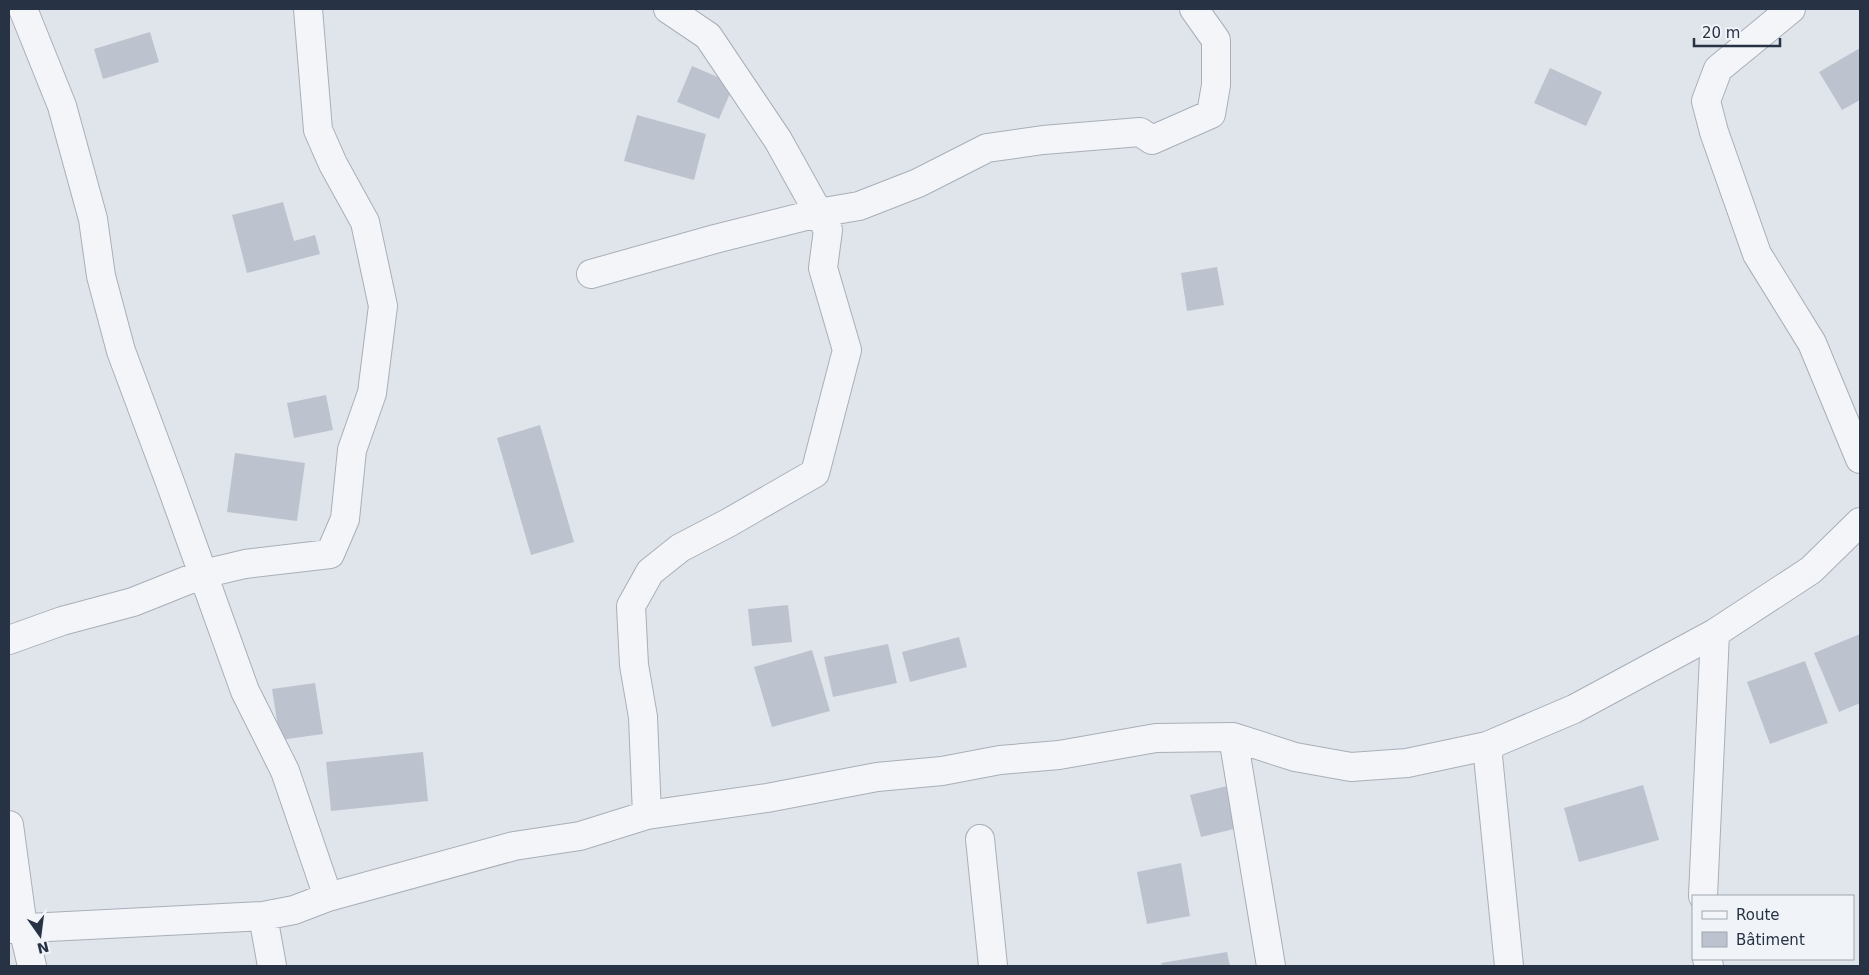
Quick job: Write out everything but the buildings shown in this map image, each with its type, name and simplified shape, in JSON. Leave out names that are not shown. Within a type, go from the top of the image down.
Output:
[{"type":"street","points":[[23,9],[62,106],[93,219],[101,276],[121,351],[246,691],[285,770],[328,896]]},
{"type":"street","points":[[9,640],[62,621],[133,602],[203,574],[245,564],[330,554],[345,519],[352,450],[372,393],[383,306],[365,222],[333,164],[318,130],[308,9]]},
{"type":"street","points":[[647,815],[643,717],[634,665],[631,606],[650,572],[680,548],[728,523],[815,472],[847,350],[823,268],[828,230],[778,140],[708,36],[668,9]]},
{"type":"street","points":[[1791,9],[1718,69],[1706,100],[1714,132],[1757,254],[1812,343],[1860,459]]},
{"type":"street","points":[[591,274],[715,239],[818,213],[859,206],[918,183],[987,148],[1043,140],[1140,132],[1152,140],[1211,114],[1216,85],[1216,40],[1194,10]]},
{"type":"street","points":[[16,928],[263,916],[294,910],[328,896],[514,846],[580,836],[647,815],[767,798],[877,777],[942,771],[1000,760],[1059,755],[1156,738],[1233,737],[1294,757],[1351,767],[1407,763],[1488,746],[1574,709],[1715,633],[1811,570],[1860,522]]},
{"type":"street","points":[[1703,895],[1715,633]]},
{"type":"street","points":[[1233,737],[1271,966]]},
{"type":"street","points":[[1488,746],[1509,966]]},
{"type":"street","points":[[9,825],[16,928],[32,966]]},
{"type":"street","points":[[980,838],[993,966]]},
{"type":"street","points":[[263,916],[272,966]]}]
